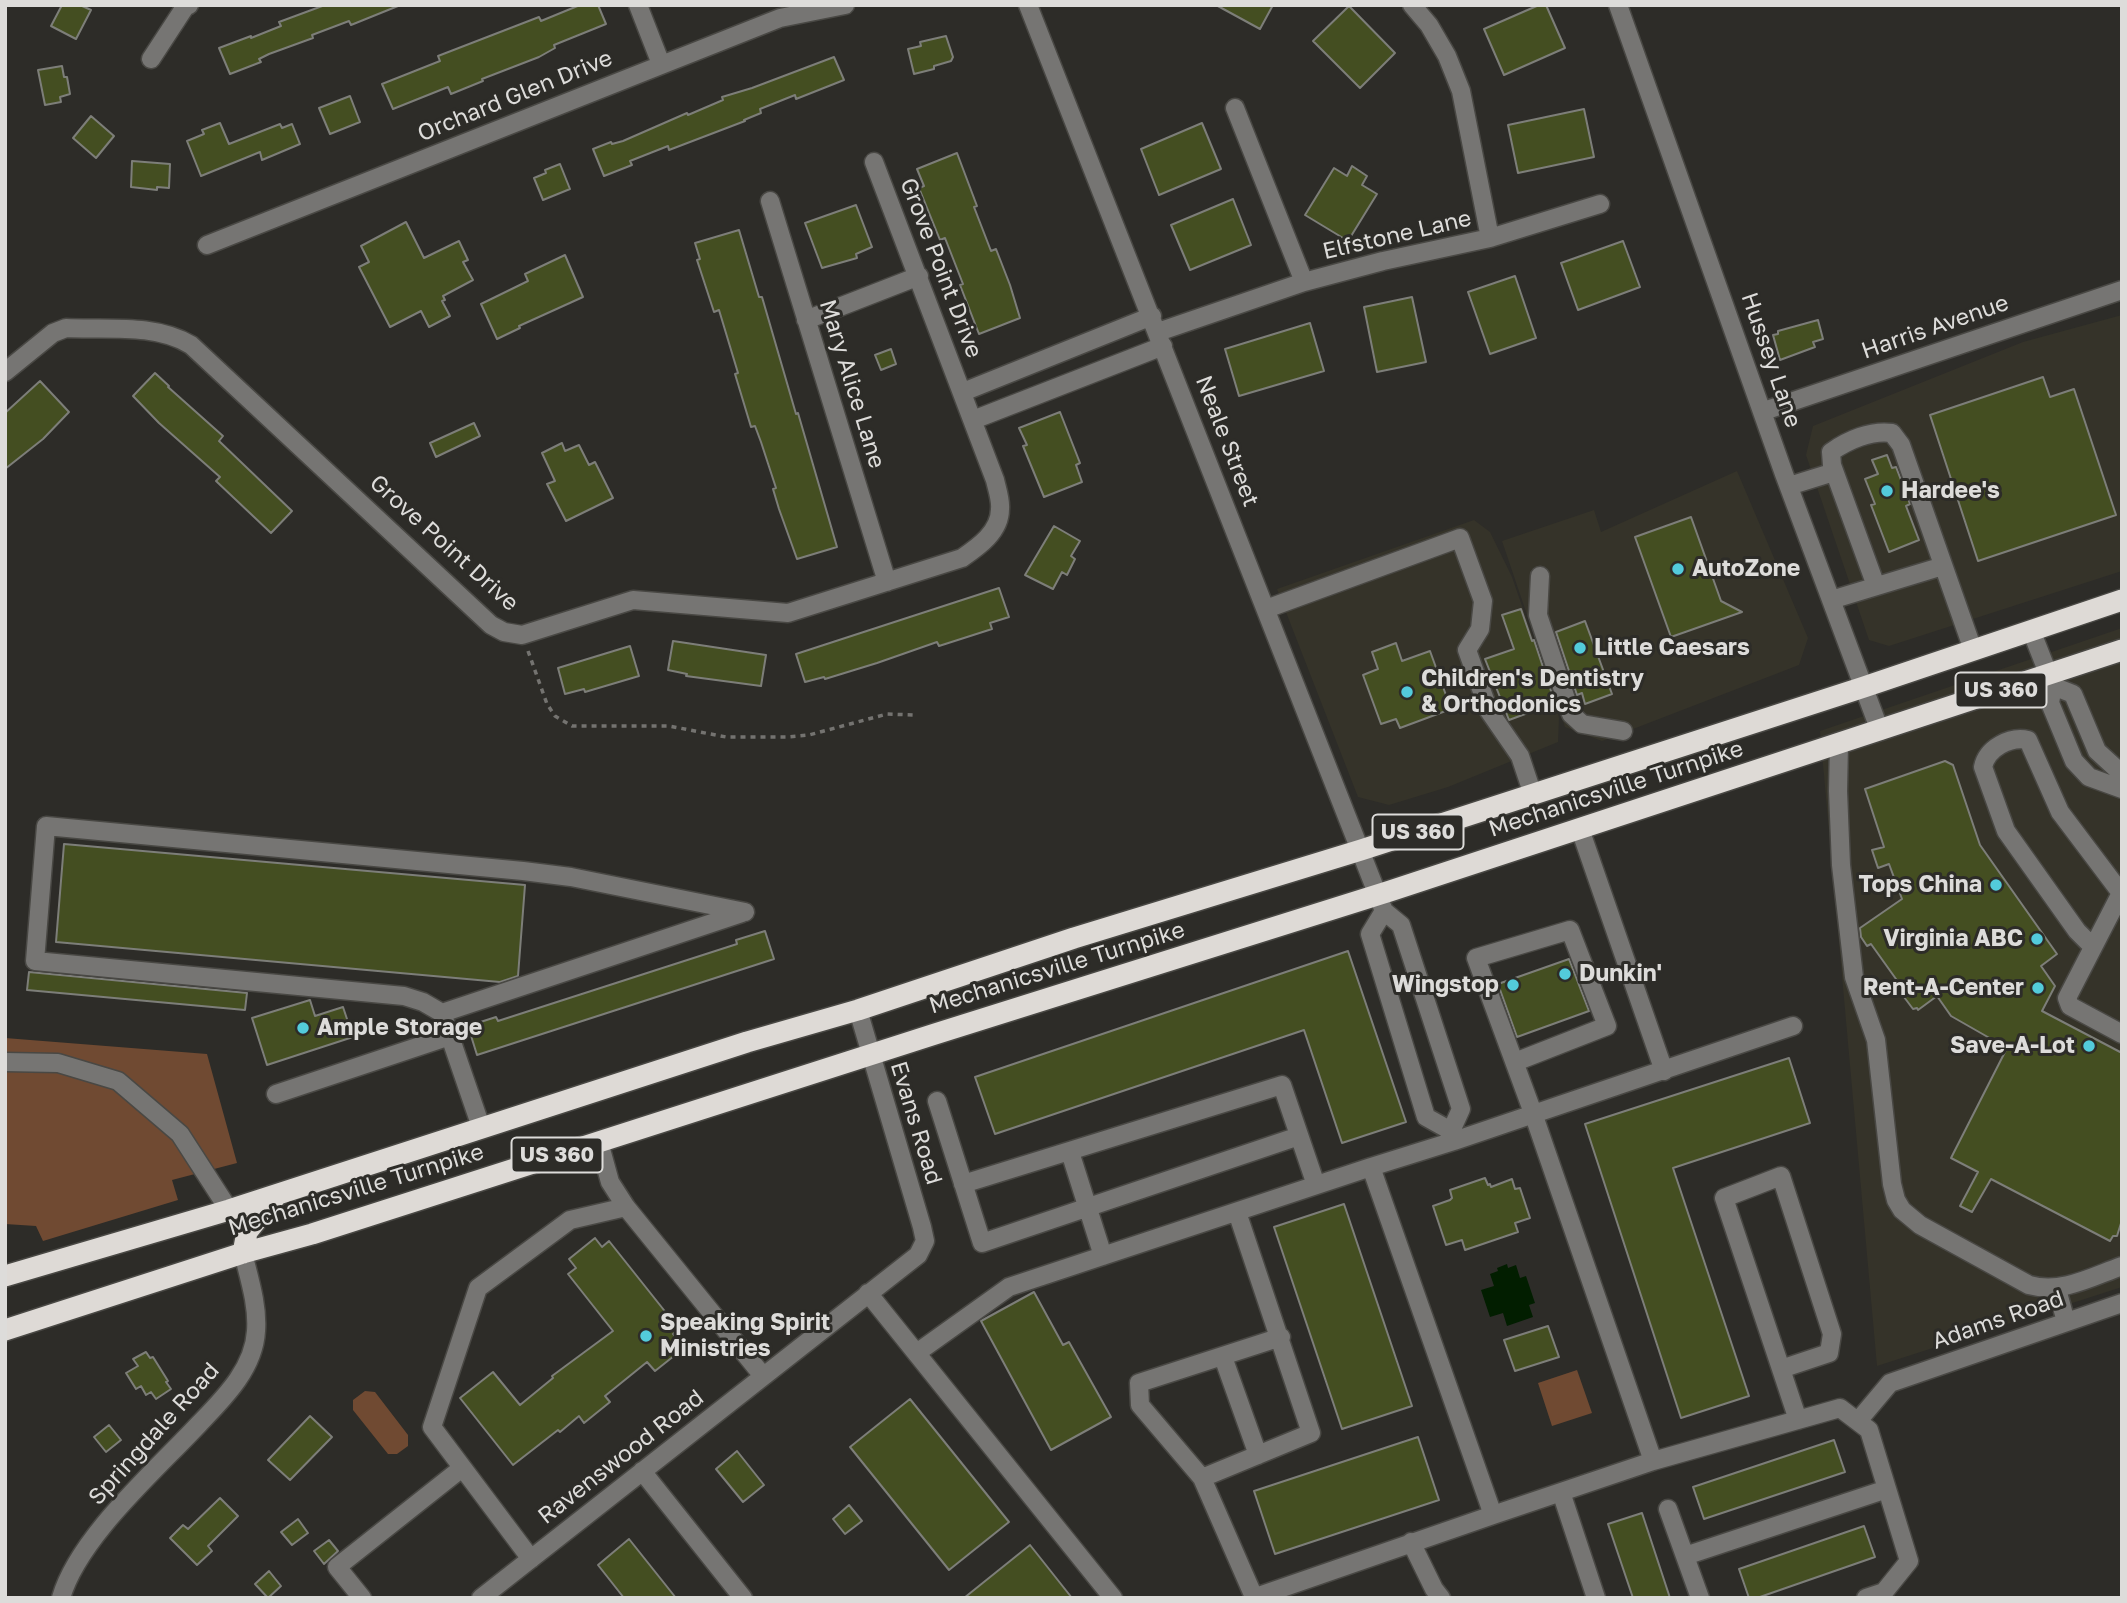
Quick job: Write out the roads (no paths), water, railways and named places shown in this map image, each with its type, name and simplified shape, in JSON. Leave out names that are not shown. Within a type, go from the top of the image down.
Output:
[{"type":"highway","name":"Mechanicsville Turnpike","points":[[5,1276],[229,1210],[747,1042],[858,1010],[1191,901],[1362,850],[2122,600]]},
{"type":"highway","name":"Mechanicsville Turnpike","points":[[5,1330],[243,1252],[312,1234],[871,1055],[1381,903],[1580,829],[1880,730],[2050,681],[2122,650]]},
{"type":"highway","points":[[243,1252],[247,1232],[278,1194]]},
{"type":"highway","points":[[209,1263],[235,1235],[236,1227],[229,1210]]},
{"type":"street","points":[[151,59],[185,7],[189,5]]},
{"type":"street","points":[[638,5],[661,64]]},
{"type":"street","name":"Orchard Glen Drive","points":[[207,245],[780,18],[845,5]]},
{"type":"street","name":"Neale Street","points":[[1028,5],[1381,903],[1401,925],[1461,1109],[1452,1136]]},
{"type":"street","name":"Elfstone Lane","points":[[1158,331],[1304,282],[1383,261],[1490,238],[1461,91],[1447,56],[1429,25],[1412,5]]},
{"type":"street","name":"Hussey Lane","points":[[1618,5],[1789,486],[1880,730]]},
{"type":"street","points":[[1235,108],[1304,282]]},
{"type":"street","name":"Grove Point Drive","points":[[5,372],[53,332],[66,328],[158,332],[176,336],[191,345],[491,625],[504,632],[522,635],[633,600],[788,613],[962,558],[979,547],[995,529],[1001,510],[995,480],[963,392],[874,162]]},
{"type":"street","name":"Mary Alice Lane","points":[[770,201],[887,582]]},
{"type":"street","points":[[1490,238],[1600,204]]},
{"type":"street","points":[[807,320],[919,276]]},
{"type":"street","name":"Harris Avenue","points":[[1764,411],[2122,290]]},
{"type":"street","points":[[973,421],[1158,331]]},
{"type":"street","name":"Grove Point Drive","points":[[963,392],[1158,331]]},
{"type":"street","points":[[1875,586],[1834,472],[1831,452],[1878,431],[1892,433],[1901,445],[1973,650]]},
{"type":"street","points":[[1789,486],[1834,472]]},
{"type":"street","points":[[1266,609],[1460,538],[1483,601],[1480,629],[1466,650],[1489,711],[1520,756],[1533,795]]},
{"type":"street","points":[[1831,600],[1943,566]]},
{"type":"street","points":[[1540,576],[1538,615],[1572,714],[1582,724],[1623,731]]},
{"type":"street","points":[[2031,630],[2050,681],[2050,703],[2074,761],[2089,777],[2122,789]]},
{"type":"street","points":[[2050,681],[2073,694],[2097,751],[2122,774]]},
{"type":"street","points":[[2093,947],[2077,931],[2006,831],[1983,767],[1985,757],[1995,748],[2021,738],[2028,740],[2060,812],[2121,892],[2093,947],[2067,998],[2070,1006],[2122,1034]]},
{"type":"street","points":[[1839,744],[1840,854],[1854,977],[1876,1040],[1896,1200],[1902,1210],[1920,1225],[2029,1285],[2057,1289],[2122,1266]]},
{"type":"street","points":[[442,1013],[745,912],[571,877],[523,871],[46,826],[35,961],[404,996],[423,1002],[442,1013],[481,1127]]},
{"type":"street","points":[[1580,829],[1664,1071]]},
{"type":"street","points":[[1381,903],[1370,934],[1426,1117],[1452,1136]]},
{"type":"street","points":[[1515,1062],[1607,1026],[1570,930],[1476,958],[1533,1113],[1653,1461]]},
{"type":"street","name":"Evans Road","points":[[858,1010],[922,1227],[925,1241],[920,1249]]},
{"type":"street","points":[[918,1352],[1009,1287],[1371,1167],[1452,1136],[1664,1071],[1793,1026]]},
{"type":"street","points":[[276,1094],[450,1036]]},
{"type":"street","points":[[5,1062],[58,1063],[118,1081],[180,1133],[229,1210]]},
{"type":"street","points":[[963,1184],[1282,1085],[1315,1185]]},
{"type":"street","points":[[937,1101],[982,1243],[1299,1136]]},
{"type":"street","points":[[599,1142],[610,1182],[626,1207],[763,1376]]},
{"type":"street","points":[[1070,1152],[1103,1256]]},
{"type":"street","points":[[1371,1167],[1493,1515]]},
{"type":"street","points":[[1781,1369],[1829,1353],[1832,1334],[1781,1176],[1724,1198],[1781,1369],[1798,1420]]},
{"type":"street","points":[[531,1559],[432,1427],[478,1288],[570,1220],[626,1207]]},
{"type":"street","points":[[1202,1478],[1311,1433],[1237,1212]]},
{"type":"street","name":"Ravenswood Road","points":[[481,1598],[918,1255],[920,1249]]},
{"type":"street","name":"Springdale Road","points":[[61,1598],[66,1579],[78,1557],[222,1399],[244,1370],[253,1350],[256,1332],[255,1307],[243,1252]]},
{"type":"street","points":[[2057,1289],[2066,1322]]},
{"type":"street","points":[[868,1293],[1113,1598]]},
{"type":"street","name":"Adams Road","points":[[1858,1421],[1890,1383],[2122,1303]]},
{"type":"street","points":[[1281,1337],[1139,1383],[1140,1405],[1202,1478],[1253,1597],[1653,1461],[1840,1408],[1869,1430],[1909,1561],[1884,1592],[1866,1598]]},
{"type":"street","points":[[1223,1357],[1258,1455]]},
{"type":"street","points":[[362,1598],[337,1567],[462,1468]]},
{"type":"street","points":[[642,1471],[743,1598]]},
{"type":"street","points":[[1685,1556],[1887,1489]]},
{"type":"street","points":[[1561,1492],[1596,1598]]},
{"type":"street","points":[[1668,1509],[1700,1598]]},
{"type":"street","points":[[1410,1542],[1434,1590],[1441,1598]]},
{"type":"place","name":"Hardee's","points":[[1887,491]]},
{"type":"place","name":"AutoZone","points":[[1678,569]]},
{"type":"place","name":"Little Caesars","points":[[1580,648]]},
{"type":"place","name":"Children's Dentistry & Orthodonics","points":[[1407,692]]},
{"type":"place","name":"Tops China","points":[[1996,885]]},
{"type":"place","name":"Virginia ABC","points":[[2037,939]]},
{"type":"place","name":"Dunkin'","points":[[1565,974]]},
{"type":"place","name":"Wingstop","points":[[1513,985]]},
{"type":"place","name":"Rent-A-Center","points":[[2038,988]]},
{"type":"place","name":"Ample Storage","points":[[303,1028]]},
{"type":"place","name":"Save-A-Lot","points":[[2089,1046]]},
{"type":"place","name":"Speaking Spirit Ministries","points":[[646,1336]]}]
